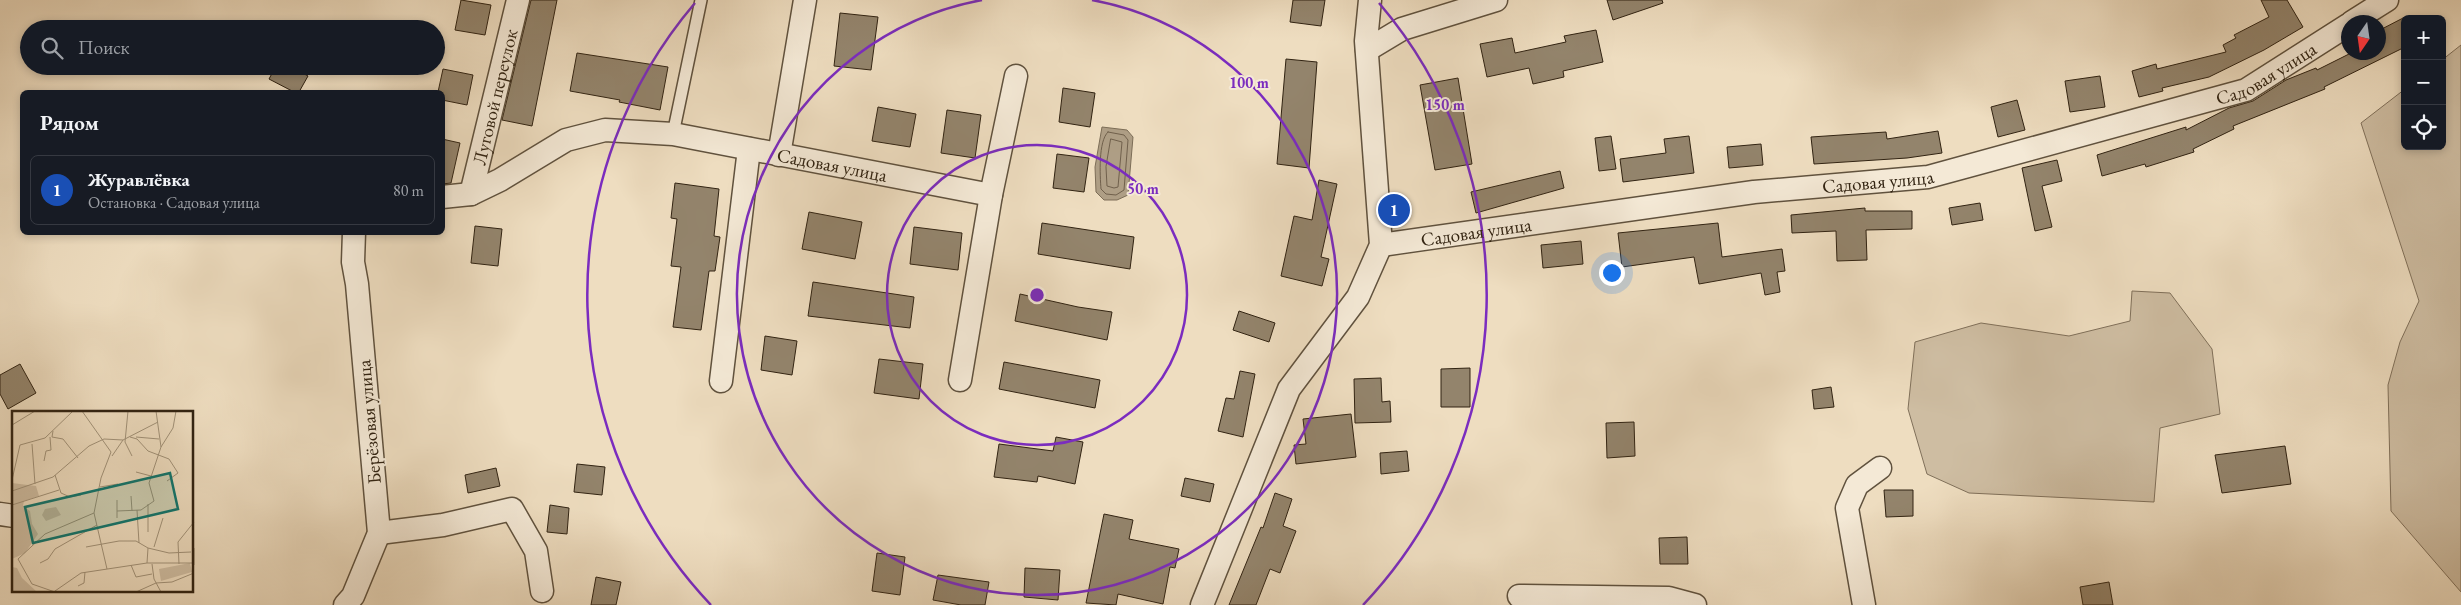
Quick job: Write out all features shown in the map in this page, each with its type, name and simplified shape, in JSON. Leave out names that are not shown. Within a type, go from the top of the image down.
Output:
[{"type":"street","name":"Луговой переулок","points":[[471,194],[518,0]]},
{"type":"street","points":[[779,155],[805,0]]},
{"type":"street","points":[[1202,605],[1289,388],[1358,297],[1381,245],[1367,50],[1370,0]]},
{"type":"street","points":[[1367,50],[1402,29],[1496,0]]},
{"type":"street","points":[[2363,15],[2387,0]]},
{"type":"street","name":"Садовая улица","points":[[1381,245],[1754,192],[1928,176],[2246,90],[2341,29]]},
{"type":"street","points":[[960,380],[991,195],[1016,76]]},
{"type":"street","points":[[445,197],[471,194],[500,180],[566,140],[606,130],[673,134]]},
{"type":"street","name":"Садовая улица","points":[[673,134],[991,195]]},
{"type":"street","points":[[721,381],[749,149]]},
{"type":"street","name":"Берёзовая улица","points":[[345,605],[353,596],[379,533],[357,284],[353,262],[354,235]]},
{"type":"street","points":[[1864,605],[1847,508],[1857,485],[1880,468]]},
{"type":"street","points":[[379,533],[442,525],[512,510],[536,551],[542,591]]},
{"type":"street","points":[[1519,596],[1669,598],[1695,605]]},
{"type":"lane","points":[[673,134],[701,0]]},
{"type":"shaded area","points":[[2461,45],[2461,592],[2391,511],[2388,385],[2400,342],[2419,301],[2361,123],[2401,92],[2401,150],[2446,150],[2446,57]]},
{"type":"shaded area","points":[[2132,291],[2170,293],[2212,349],[2220,414],[2160,428],[2154,502],[1969,493],[1927,474],[1908,409],[1915,342],[1981,323],[2069,336],[2130,321]]},
{"type":"water","points":[[1102,127],[1127,130],[1133,137],[1128,195],[1117,200],[1104,200],[1096,192],[1095,167]]},
{"type":"building","points":[[461,0],[491,5],[485,35],[455,30]]},
{"type":"building","points":[[531,0],[557,0],[532,126],[502,120]]},
{"type":"building","points":[[1293,0],[1325,0],[1321,26],[1290,22]]},
{"type":"building","points":[[1607,0],[1662,0],[1663,3],[1613,20]]},
{"type":"building","points":[[2261,0],[2287,0],[2303,27],[2264,50],[2209,77],[2162,88],[2163,91],[2139,97],[2132,71],[2156,64],[2157,69],[2226,52],[2223,45],[2236,38],[2234,35],[2269,17]]},
{"type":"building","points":[[840,13],[878,17],[871,70],[834,66]]},
{"type":"building","points":[[2401,19],[2401,49],[2386,56],[2386,27]]},
{"type":"building","points":[[1596,30],[1603,62],[1563,71],[1564,77],[1533,84],[1529,68],[1487,77],[1480,44],[1512,38],[1515,53],[1566,42],[1564,36]]},
{"type":"building","points":[[577,53],[668,67],[660,110],[619,102],[620,100],[570,91]]},
{"type":"building","points":[[2341,58],[2341,60],[2379,60],[2324,87],[2325,89],[2233,126],[2234,129],[2193,149],[2194,152],[2146,167],[2145,164],[2102,176],[2097,155],[2186,127],[2186,130],[2229,108],[2253,101],[2286,80],[2316,68],[2317,70]]},
{"type":"building","points":[[1286,59],[1317,62],[1309,168],[1277,164]]},
{"type":"building","points":[[445,69],[473,75],[467,105],[445,101],[445,90],[438,90],[442,75],[445,75]]},
{"type":"building","points":[[271,75],[308,76],[300,90],[290,90],[269,79]]},
{"type":"building","points":[[2100,76],[2105,107],[2070,112],[2065,81]]},
{"type":"building","points":[[1458,78],[1472,164],[1435,170],[1420,85]]},
{"type":"building","points":[[1063,88],[1095,93],[1090,127],[1059,122]]},
{"type":"building","points":[[2017,100],[2025,130],[1998,137],[1991,107]]},
{"type":"building","points":[[878,107],[916,114],[910,147],[872,141]]},
{"type":"building","points":[[947,110],[981,115],[975,158],[941,153]]},
{"type":"building","points":[[1938,131],[1942,153],[1907,158],[1814,164],[1811,137],[1886,132],[1887,139]]},
{"type":"building","points":[[1611,136],[1616,169],[1599,171],[1595,138]]},
{"type":"building","points":[[1689,136],[1694,173],[1623,182],[1620,159],[1666,153],[1664,139]]},
{"type":"building","points":[[445,140],[460,143],[451,183],[445,184]]},
{"type":"building","points":[[1761,144],[1763,165],[1729,168],[1727,147]]},
{"type":"building","points":[[1057,154],[1089,158],[1084,192],[1053,188]]},
{"type":"building","points":[[2057,160],[2062,181],[2042,186],[2052,227],[2035,231],[2022,168]]},
{"type":"building","points":[[1560,171],[1564,188],[1476,213],[1471,192]]},
{"type":"building","points":[[1319,180],[1337,184],[1321,257],[1329,259],[1322,286],[1281,276],[1294,216],[1312,220]]},
{"type":"building","points":[[675,183],[719,189],[714,236],[720,237],[715,271],[709,271],[701,330],[673,327],[681,267],[671,266],[677,219],[671,218]]},
{"type":"building","points":[[1980,203],[1983,220],[1952,225],[1949,208]]},
{"type":"building","points":[[1865,208],[1865,211],[1912,211],[1912,229],[1866,230],[1867,260],[1837,261],[1836,231],[1792,233],[1791,215]]},
{"type":"building","points":[[809,212],[862,222],[855,259],[802,249]]},
{"type":"building","points":[[1042,223],[1134,237],[1130,269],[1038,254]]},
{"type":"building","points":[[1718,223],[1722,257],[1782,249],[1785,271],[1777,272],[1780,292],[1765,295],[1761,273],[1699,284],[1694,257],[1622,267],[1618,233]]},
{"type":"building","points":[[475,226],[502,229],[498,266],[471,263]]},
{"type":"building","points":[[914,227],[962,233],[958,270],[910,264]]},
{"type":"building","points":[[1581,241],[1583,264],[1543,268],[1541,245]]},
{"type":"building","points":[[813,282],[914,297],[910,328],[808,316]]},
{"type":"building","points":[[1020,294],[1078,307],[1112,312],[1107,340],[1015,321]]},
{"type":"building","points":[[1239,311],[1275,323],[1269,342],[1233,330]]},
{"type":"building","points":[[765,336],[797,341],[792,375],[761,370]]},
{"type":"building","points":[[879,359],[923,364],[919,399],[874,393]]},
{"type":"building","points":[[1004,362],[1100,380],[1095,408],[999,389]]},
{"type":"building","points":[[20,364],[36,393],[8,409],[0,394],[0,375]]},
{"type":"building","points":[[1470,368],[1470,407],[1441,407],[1441,369]]},
{"type":"building","points":[[1240,371],[1255,374],[1243,437],[1218,431],[1226,398],[1234,399]]},
{"type":"building","points":[[1381,378],[1382,402],[1390,401],[1391,422],[1355,423],[1354,379]]},
{"type":"building","points":[[1831,387],[1834,407],[1814,409],[1812,390]]},
{"type":"building","points":[[1351,414],[1356,457],[1296,464],[1294,445],[1306,444],[1303,419]]},
{"type":"building","points":[[1634,422],[1635,456],[1607,458],[1606,423]]},
{"type":"building","points":[[1056,437],[1083,442],[1075,484],[1038,476],[1037,482],[994,477],[999,444],[1053,451]]},
{"type":"building","points":[[2285,446],[2291,484],[2222,493],[2215,455]]},
{"type":"building","points":[[1407,451],[1409,471],[1381,474],[1380,453]]},
{"type":"building","points":[[577,464],[605,467],[602,495],[574,492]]},
{"type":"building","points":[[496,468],[500,486],[468,493],[465,475]]},
{"type":"building","points":[[1185,478],[1214,484],[1210,502],[1181,496]]},
{"type":"building","points":[[1884,490],[1913,490],[1913,516],[1886,517]]},
{"type":"building","points":[[1275,493],[1292,499],[1283,526],[1296,531],[1280,573],[1270,569],[1256,605],[1229,605],[1261,527],[1263,528]]},
{"type":"building","points":[[550,505],[569,508],[567,534],[547,532]]},
{"type":"building","points":[[1104,514],[1133,520],[1129,539],[1179,549],[1175,568],[1170,567],[1163,604],[1118,594],[1116,605],[1086,603]]},
{"type":"building","points":[[1687,537],[1688,564],[1660,564],[1659,538]]},
{"type":"building","points":[[877,553],[905,557],[900,595],[872,591]]},
{"type":"building","points":[[1025,568],[1060,570],[1058,600],[1024,597]]},
{"type":"building","points":[[938,575],[989,582],[985,605],[961,605],[933,600]]},
{"type":"building","points":[[596,577],[621,582],[616,605],[591,605]]},
{"type":"building","points":[[2109,582],[2113,605],[2083,605],[2080,587]]},
{"type":"place","name":"Журавлёвка","points":[[1394,210]]}]
